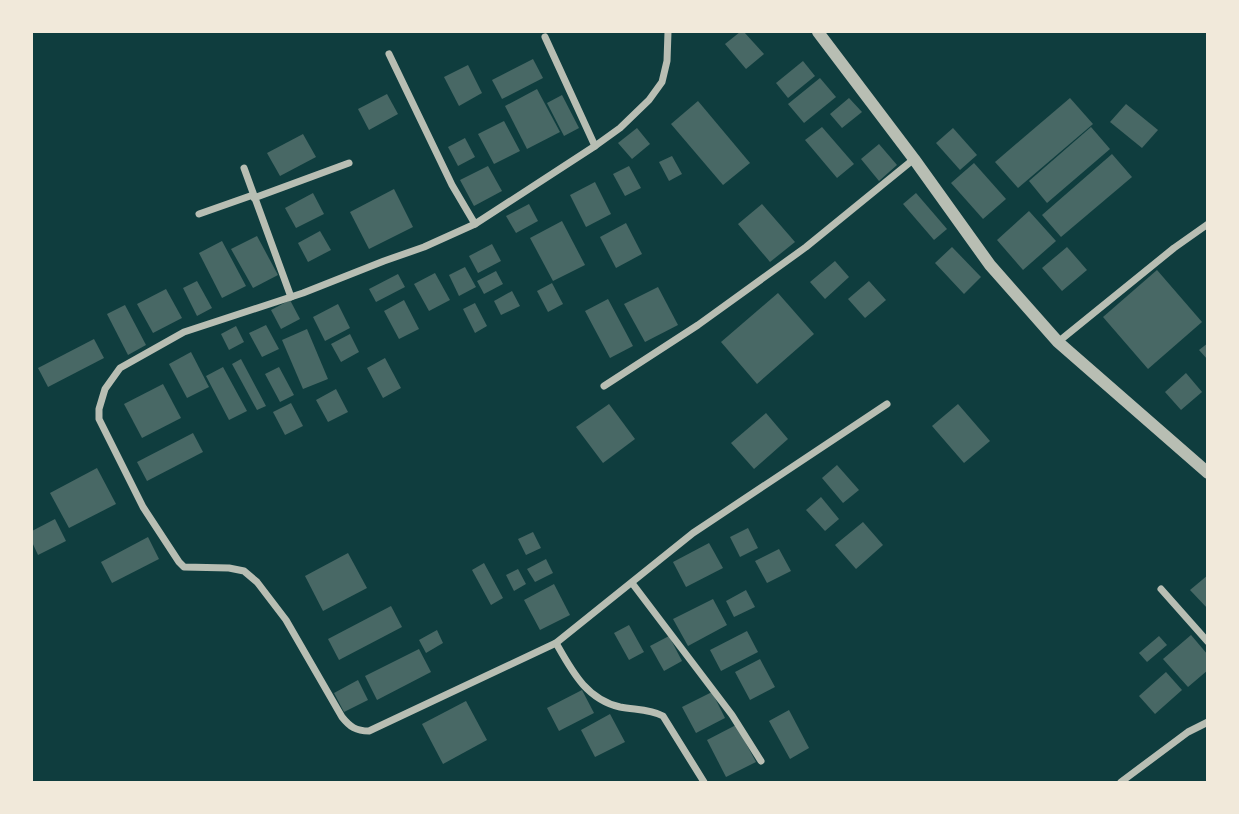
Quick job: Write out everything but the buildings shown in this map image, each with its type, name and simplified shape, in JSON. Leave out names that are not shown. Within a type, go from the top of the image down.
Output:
[{"type":"street","points":[[668,32],[667,61],[662,82],[649,100],[620,128],[595,146],[475,224],[424,247],[291,297],[184,331],[120,368],[105,389],[99,419],[143,507],[184,568],[229,568],[244,571],[257,582],[286,620],[342,717],[351,727],[369,731],[556,643],[693,533],[887,404]]},
{"type":"street","points":[[818,32],[990,265],[1058,342],[1208,472]]},
{"type":"street","points":[[545,37],[595,146]]},
{"type":"street","points":[[389,54],[452,185],[475,224]]},
{"type":"street","points":[[604,386],[698,325],[806,247],[914,159]]},
{"type":"street","points":[[199,214],[349,163]]},
{"type":"street","points":[[244,168],[291,297]]},
{"type":"street","points":[[1058,342],[1208,223]]},
{"type":"street","points":[[632,583],[732,715],[761,761]]},
{"type":"street","points":[[1161,589],[1208,642]]},
{"type":"street","points":[[556,643],[577,680],[602,700],[663,716],[704,782]]},
{"type":"street","points":[[1121,782],[1188,732],[1208,722]]}]
